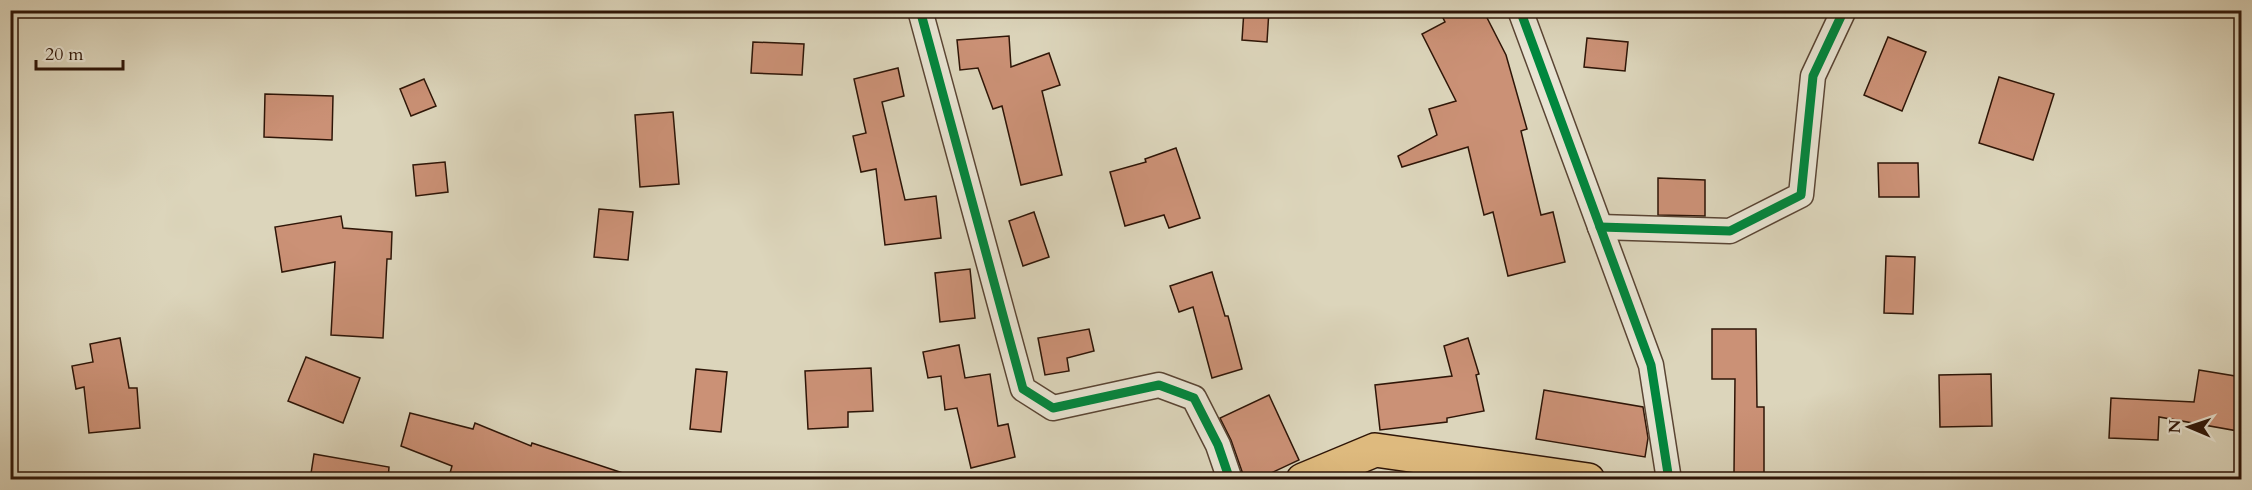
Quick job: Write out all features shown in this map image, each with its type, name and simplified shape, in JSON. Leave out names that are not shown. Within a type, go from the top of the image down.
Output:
[{"type":"main road","points":[[1303,480],[1376,450],[1588,480]]},
{"type":"street","points":[[920,10],[1023,389],[1053,408],[1159,385],[1194,398],[1218,446],[1230,480]]},
{"type":"street","points":[[1520,10],[1651,366],[1669,480]]},
{"type":"street","points":[[1600,227],[1730,231],[1802,195],[1813,76],[1844,10]]},
{"type":"building","points":[[1244,10],[1269,10],[1267,42],[1242,40]]},
{"type":"building","points":[[1439,10],[1483,10],[1506,55],[1527,129],[1521,131],[1541,215],[1553,212],[1565,262],[1508,276],[1493,212],[1484,215],[1468,147],[1402,167],[1398,156],[1437,135],[1429,109],[1456,101],[1422,34],[1445,22]]},
{"type":"building","points":[[1009,36],[1011,67],[1049,53],[1060,85],[1042,91],[1062,175],[1021,185],[1002,106],[993,109],[978,68],[960,70],[957,40]]},
{"type":"building","points":[[1888,37],[1926,52],[1902,111],[1864,95]]},
{"type":"building","points":[[1587,38],[1628,42],[1625,71],[1584,67]]},
{"type":"building","points":[[753,42],[804,44],[802,75],[751,73]]},
{"type":"building","points":[[898,68],[904,96],[882,102],[905,200],[936,196],[941,238],[885,245],[876,169],[861,172],[853,136],[866,133],[854,79]]},
{"type":"building","points":[[1999,77],[2054,94],[2033,160],[1979,143]]},
{"type":"building","points":[[424,79],[436,106],[411,116],[400,89]]},
{"type":"building","points":[[265,94],[333,96],[332,140],[264,137]]},
{"type":"building","points":[[673,112],[679,184],[640,187],[635,115]]},
{"type":"building","points":[[1176,148],[1200,218],[1169,228],[1164,215],[1125,226],[1110,172],[1146,162],[1145,159]]},
{"type":"building","points":[[445,162],[448,192],[416,196],[413,165]]},
{"type":"building","points":[[1878,163],[1918,163],[1919,197],[1879,197]]},
{"type":"building","points":[[1658,178],[1705,180],[1705,216],[1658,215]]},
{"type":"building","points":[[599,209],[633,212],[628,260],[594,257]]},
{"type":"building","points":[[1034,212],[1049,257],[1023,266],[1009,221]]},
{"type":"building","points":[[341,216],[343,228],[392,232],[391,259],[387,259],[383,338],[331,335],[335,262],[282,272],[275,227]]},
{"type":"building","points":[[1886,256],[1915,257],[1913,314],[1884,313]]},
{"type":"building","points":[[970,269],[975,318],[940,322],[935,273]]},
{"type":"building","points":[[1212,272],[1225,316],[1228,316],[1242,369],[1212,378],[1193,307],[1179,312],[1170,286]]},
{"type":"building","points":[[1089,329],[1094,351],[1067,358],[1069,371],[1045,375],[1038,338]]},
{"type":"building","points":[[1712,329],[1756,329],[1757,407],[1764,407],[1764,473],[1734,473],[1735,379],[1712,379]]},
{"type":"building","points":[[120,338],[129,388],[137,388],[140,428],[89,433],[84,387],[76,389],[72,366],[93,362],[90,344]]},
{"type":"building","points":[[1468,338],[1479,374],[1476,375],[1484,411],[1447,418],[1447,422],[1380,430],[1375,385],[1452,376],[1444,346]]},
{"type":"building","points":[[959,345],[965,378],[990,374],[998,426],[1008,424],[1015,457],[971,468],[957,408],[945,410],[941,376],[928,378],[923,352]]},
{"type":"building","points":[[306,357],[360,378],[343,423],[288,401]]},
{"type":"building","points":[[871,368],[873,411],[848,412],[848,427],[808,429],[805,371]]},
{"type":"building","points":[[696,369],[727,372],[721,432],[690,429]]},
{"type":"building","points":[[2199,370],[2241,377],[2238,431],[2159,417],[2158,440],[2109,438],[2111,398],[2194,402]]},
{"type":"building","points":[[1991,374],[1992,426],[1940,427],[1939,375]]},
{"type":"building","points":[[1544,390],[1643,407],[1648,438],[1645,457],[1536,439]]},
{"type":"building","points":[[1269,395],[1299,460],[1256,480],[1245,480],[1231,440],[1220,418]]},
{"type":"building","points":[[410,413],[473,429],[475,423],[531,446],[532,443],[629,475],[628,480],[448,480],[452,466],[401,446]]},
{"type":"building","points":[[314,454],[389,467],[388,480],[310,480]]},
{"type":"cycle path","points":[[920,10],[1023,389],[1053,408],[1159,385],[1194,398],[1218,445],[1230,480]]},
{"type":"cycle path","points":[[1520,10],[1651,365],[1669,480]]},
{"type":"cycle path","points":[[1600,227],[1730,231],[1801,195],[1813,76],[1844,10]]}]
